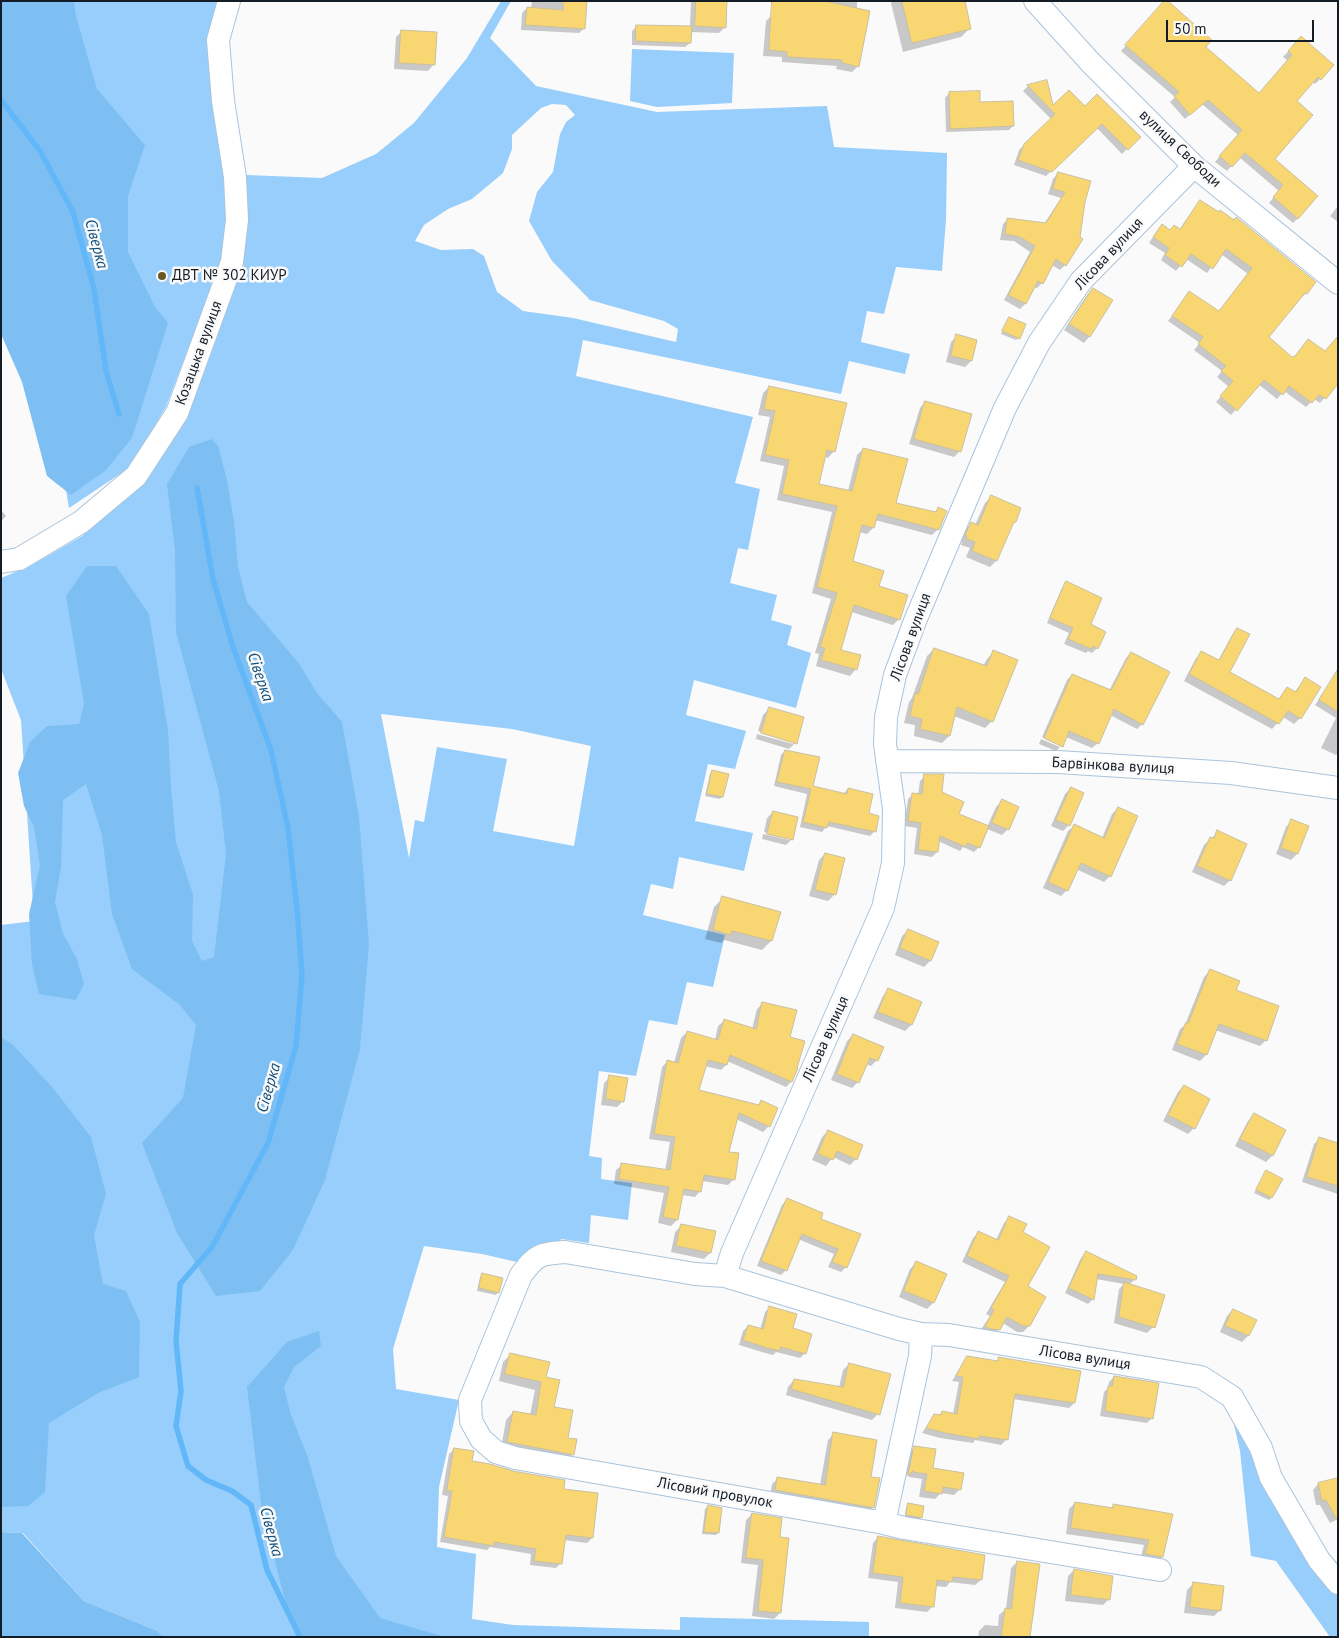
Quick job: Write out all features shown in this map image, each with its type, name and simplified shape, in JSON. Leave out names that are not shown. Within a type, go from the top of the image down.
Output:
[{"type":"street","name":"Козацька вулиця","points":[[1,562],[19,559],[81,522],[136,476],[177,413],[232,262],[237,220],[235,177],[223,101],[218,40],[229,1]]},
{"type":"street","name":"вулиця Свободи","points":[[1034,1],[1091,63],[1194,166],[1338,283]]},
{"type":"street","name":"Лісова вулиця","points":[[725,1276],[732,1253],[883,908],[893,863],[894,808],[885,744],[886,717],[895,675],[915,621],[1005,408],[1039,343],[1081,281],[1194,166]]},
{"type":"street","name":"Барвінкова вулиця","points":[[888,761],[1058,762],[1231,773],[1338,788]]},
{"type":"street","name":"Лісова вулиця","points":[[543,1254],[565,1252],[695,1274],[725,1276],[899,1329],[922,1334],[949,1335],[1201,1377],[1232,1397],[1260,1448],[1272,1478],[1319,1560],[1338,1583]]},
{"type":"street","name":"Лісовий провулок","points":[[543,1254],[533,1259],[521,1276],[470,1400],[471,1421],[481,1439],[496,1452],[515,1458],[904,1528],[1160,1570]]},
{"type":"street","points":[[884,1523],[920,1356],[922,1334]]},
{"type":"shaded area","points":[[1,1],[218,1],[229,198],[222,259],[166,407],[129,468],[69,508],[48,382]]},
{"type":"shaded area","points":[[1,1],[74,1],[76,16],[97,89],[145,145],[128,196],[128,252],[155,307],[168,323],[132,438],[106,470],[71,495],[47,476],[22,382],[1,334]]},
{"type":"shaded area","points":[[501,1],[511,1],[490,38],[536,86],[657,112],[827,106],[834,147],[947,153],[946,219],[942,271],[896,267],[884,314],[867,311],[861,342],[910,354],[905,374],[849,361],[841,394],[583,340],[576,376],[753,417],[735,483],[760,489],[748,550],[738,548],[730,583],[777,595],[771,620],[792,626],[787,645],[811,653],[796,708],[694,680],[686,715],[746,731],[735,769],[708,764],[695,821],[753,833],[744,871],[679,857],[673,889],[651,884],[643,915],[725,935],[713,987],[687,982],[677,1025],[649,1020],[636,1076],[599,1071],[589,1156],[602,1158],[601,1179],[632,1183],[628,1220],[591,1215],[589,1243],[561,1239],[559,1246],[517,1262],[482,1254],[424,1246],[393,1349],[396,1389],[459,1400],[439,1487],[437,1547],[476,1554],[472,1619],[513,1625],[680,1630],[680,1617],[869,1622],[869,1637],[163,1637],[158,1631],[84,1601],[23,1533],[1,1532],[1,925],[34,921],[21,720],[1,669],[1,578],[30,566],[82,536],[141,483],[183,416],[246,175],[322,178],[376,154],[414,123],[467,58]],"holes":[[[552,104],[566,105],[575,115],[566,122],[560,134],[553,172],[537,192],[529,221],[552,261],[590,300],[664,321],[678,329],[676,342],[573,318],[523,311],[497,292],[484,256],[473,249],[441,250],[415,241],[424,225],[448,209],[472,199],[503,173],[512,149],[512,135],[541,108]],[[381,714],[512,729],[591,746],[574,846],[493,831],[507,759],[437,747],[424,822],[415,820],[409,858]]]},
{"type":"shaded area","points":[[632,49],[734,53],[732,103],[657,107],[630,101]]},
{"type":"shaded area","points":[[212,439],[218,446],[227,480],[234,521],[238,567],[247,602],[300,665],[317,693],[342,722],[359,817],[369,944],[360,1049],[325,1180],[293,1250],[260,1291],[216,1296],[177,1233],[142,1143],[183,1098],[196,1025],[180,1005],[132,969],[112,914],[102,835],[86,784],[63,800],[61,867],[55,902],[63,934],[77,959],[84,984],[76,1000],[39,994],[32,964],[29,914],[40,865],[34,827],[24,806],[18,773],[30,742],[47,726],[79,724],[84,704],[66,596],[87,566],[116,566],[149,614],[168,731],[176,842],[193,895],[192,941],[202,961],[214,957],[226,854],[219,791],[176,632],[175,551],[167,484],[189,447]]},
{"type":"shaded area","points":[[1,1037],[13,1045],[52,1087],[91,1137],[106,1194],[94,1235],[103,1284],[126,1291],[140,1322],[139,1377],[98,1393],[49,1423],[45,1492],[28,1506],[1,1507]]},
{"type":"shaded area","points":[[319,1331],[321,1346],[294,1367],[284,1387],[290,1412],[308,1458],[336,1556],[380,1618],[445,1637],[301,1637],[292,1627],[262,1512],[247,1387],[287,1342]]},
{"type":"shaded area","points":[[1229,1402],[1317,1572],[1338,1596],[1338,1637],[1330,1637],[1276,1561],[1251,1556],[1240,1451]]},
{"type":"shaded area","points":[[1,1532],[22,1533],[84,1601],[158,1631],[163,1637],[1,1637]]},
{"type":"building","points":[[563,1],[587,1],[585,29],[525,25],[527,7],[563,10]]},
{"type":"building","points":[[696,1],[727,1],[726,28],[695,26]]},
{"type":"building","points":[[772,1],[825,1],[870,11],[859,67],[842,63],[842,60],[787,57],[787,52],[769,50]]},
{"type":"building","points":[[902,1],[965,1],[971,29],[912,43]]},
{"type":"building","points":[[1164,1],[1168,1],[1212,40],[1206,47],[1259,93],[1292,55],[1288,51],[1301,36],[1334,65],[1321,80],[1318,77],[1297,101],[1313,115],[1275,159],[1318,196],[1298,219],[1273,197],[1283,185],[1245,153],[1232,167],[1219,156],[1242,130],[1208,100],[1190,115],[1174,96],[1179,92],[1125,45]]},
{"type":"building","points":[[636,25],[692,26],[691,43],[636,41]]},
{"type":"building","points":[[401,30],[437,32],[435,65],[399,63]]},
{"type":"building","points":[[1047,80],[1053,105],[1069,90],[1085,106],[1097,94],[1141,137],[1128,150],[1102,124],[1052,172],[1018,160],[1024,144],[1055,114],[1027,85]]},
{"type":"building","points":[[980,91],[980,102],[1013,101],[1014,126],[950,129],[949,92]]},
{"type":"building","points":[[1058,172],[1091,181],[1085,202],[1080,237],[1083,239],[1066,266],[1056,259],[1043,284],[1038,281],[1026,304],[1008,295],[1035,246],[1020,237],[1005,234],[1007,218],[1046,223],[1065,192],[1053,189]]},
{"type":"building","points":[[1200,200],[1219,212],[1220,210],[1234,220],[1236,217],[1316,282],[1269,337],[1292,357],[1295,356],[1308,339],[1325,351],[1338,336],[1338,384],[1326,399],[1319,395],[1312,403],[1289,386],[1283,395],[1264,380],[1237,411],[1220,396],[1233,381],[1221,371],[1226,366],[1198,344],[1203,337],[1172,316],[1189,291],[1219,311],[1252,268],[1226,249],[1213,269],[1191,254],[1182,267],[1165,255],[1169,248],[1153,237],[1162,224],[1170,230],[1174,225],[1180,229]]},
{"type":"building","points":[[1093,288],[1113,300],[1090,337],[1069,324]]},
{"type":"building","points":[[1009,317],[1026,324],[1020,339],[1002,331]]},
{"type":"building","points":[[956,334],[977,340],[972,361],[951,356]]},
{"type":"building","points":[[769,386],[847,403],[835,452],[827,450],[819,484],[852,491],[863,448],[908,459],[896,503],[936,512],[938,507],[947,511],[939,530],[878,514],[874,528],[862,525],[853,561],[884,571],[879,586],[908,595],[900,620],[854,605],[841,650],[861,655],[857,670],[821,660],[825,648],[820,647],[837,593],[817,587],[837,506],[782,494],[789,460],[765,455],[775,411],[764,409]]},
{"type":"building","points":[[925,401],[972,414],[961,452],[914,439]]},
{"type":"building","points":[[991,495],[1021,508],[997,561],[972,551],[975,542],[966,539],[967,536],[965,535],[971,522],[978,525]]},
{"type":"building","points":[[1066,581],[1102,598],[1091,624],[1106,632],[1098,649],[1093,646],[1091,649],[1068,639],[1073,628],[1050,618]]},
{"type":"building","points":[[1237,628],[1250,634],[1230,672],[1279,699],[1287,687],[1296,692],[1305,677],[1321,687],[1301,719],[1288,711],[1279,724],[1189,674],[1201,651],[1219,660]]},
{"type":"building","points":[[934,648],[987,666],[993,650],[1018,660],[993,722],[957,707],[950,736],[920,729],[922,719],[910,716],[915,693],[918,694]]},
{"type":"building","points":[[1131,652],[1170,672],[1143,725],[1114,709],[1099,744],[1069,731],[1063,747],[1044,738],[1072,674],[1111,690]]},
{"type":"building","points":[[1338,669],[1338,712],[1319,700]]},
{"type":"building","points":[[769,707],[804,717],[797,744],[761,733]]},
{"type":"building","points":[[785,750],[820,757],[813,786],[847,794],[848,788],[873,794],[869,813],[879,816],[876,832],[829,822],[827,828],[803,822],[811,789],[777,782]]},
{"type":"building","points":[[712,770],[729,774],[723,797],[707,794]]},
{"type":"building","points":[[924,774],[944,774],[942,792],[964,802],[959,814],[989,826],[980,848],[967,843],[966,847],[940,836],[938,852],[918,850],[921,823],[908,821],[912,793],[922,794]]},
{"type":"building","points":[[1071,787],[1084,793],[1070,826],[1056,820]]},
{"type":"building","points":[[1002,799],[1019,807],[1009,830],[992,823]]},
{"type":"building","points":[[1118,807],[1138,816],[1111,877],[1081,863],[1068,891],[1048,882],[1074,824],[1104,838]]},
{"type":"building","points":[[773,811],[798,817],[793,840],[767,834]]},
{"type":"building","points":[[1291,819],[1309,826],[1298,854],[1281,848]]},
{"type":"building","points":[[1217,830],[1247,844],[1231,881],[1197,866],[1210,837],[1214,838]]},
{"type":"building","points":[[825,853],[845,858],[836,895],[815,890]]},
{"type":"building","points":[[722,896],[781,912],[772,941],[732,931],[731,935],[713,930]]},
{"type":"building","points":[[908,929],[939,942],[931,961],[900,948]]},
{"type":"building","points":[[1210,969],[1240,981],[1236,990],[1279,1006],[1267,1041],[1219,1024],[1207,1055],[1177,1044],[1186,1022],[1188,1023]]},
{"type":"building","points":[[888,988],[922,1002],[912,1025],[878,1012]]},
{"type":"building","points":[[762,1002],[797,1010],[790,1037],[805,1041],[792,1082],[730,1055],[727,1065],[708,1060],[699,1090],[759,1105],[761,1100],[778,1108],[770,1127],[739,1113],[729,1152],[739,1153],[735,1180],[704,1175],[701,1192],[684,1189],[678,1220],[663,1217],[669,1187],[619,1179],[621,1163],[670,1170],[675,1137],[654,1134],[667,1060],[678,1063],[687,1031],[718,1040],[724,1019],[756,1029]]},
{"type":"building","points":[[853,1034],[884,1047],[878,1061],[870,1058],[859,1083],[837,1074]]},
{"type":"building","points":[[609,1075],[628,1078],[624,1102],[606,1099]]},
{"type":"building","points":[[1184,1085],[1210,1099],[1195,1129],[1168,1115]]},
{"type":"building","points":[[1254,1113],[1286,1130],[1273,1156],[1240,1139]]},
{"type":"building","points":[[828,1130],[863,1145],[857,1160],[837,1151],[833,1160],[818,1154]]},
{"type":"building","points":[[1319,1137],[1338,1143],[1338,1186],[1307,1177]]},
{"type":"building","points":[[1266,1170],[1283,1179],[1272,1198],[1256,1190]]},
{"type":"building","points":[[787,1198],[823,1213],[821,1219],[861,1234],[847,1268],[832,1262],[838,1249],[802,1234],[787,1271],[761,1261]]},
{"type":"building","points":[[1009,1216],[1027,1224],[1023,1232],[1050,1247],[1028,1286],[1046,1297],[1030,1326],[1023,1326],[1007,1317],[1000,1330],[990,1329],[985,1326],[994,1310],[991,1308],[1009,1276],[967,1256],[978,1231],[998,1240]]},
{"type":"building","points":[[681,1224],[716,1231],[711,1253],[676,1246]]},
{"type":"building","points":[[1086,1251],[1137,1276],[1136,1280],[1098,1274],[1094,1300],[1069,1288]]},
{"type":"building","points":[[916,1261],[947,1274],[934,1303],[904,1291]]},
{"type":"building","points":[[482,1273],[503,1278],[499,1293],[479,1288]]},
{"type":"building","points":[[1124,1282],[1165,1295],[1155,1328],[1119,1317]]},
{"type":"building","points":[[769,1306],[797,1314],[793,1328],[812,1334],[806,1354],[780,1347],[780,1351],[743,1340],[748,1325],[763,1329]]},
{"type":"building","points":[[1233,1309],[1257,1320],[1249,1336],[1225,1326]]},
{"type":"building","points":[[510,1353],[550,1362],[546,1377],[560,1380],[554,1407],[573,1410],[568,1438],[577,1439],[574,1455],[507,1442],[513,1411],[536,1415],[541,1382],[505,1374]]},
{"type":"building","points":[[967,1356],[998,1361],[998,1357],[1081,1371],[1075,1403],[1015,1394],[1008,1440],[979,1436],[979,1439],[926,1428],[934,1414],[941,1415],[942,1411],[957,1414],[963,1377],[956,1376]]},
{"type":"building","points":[[849,1363],[891,1374],[880,1415],[791,1389],[794,1379],[843,1387]]},
{"type":"building","points":[[1114,1376],[1159,1383],[1153,1419],[1105,1411],[1108,1386],[1112,1386]]},
{"type":"building","points":[[833,1432],[877,1440],[871,1477],[880,1478],[874,1508],[775,1490],[777,1477],[825,1485]]},
{"type":"building","points":[[914,1446],[936,1449],[933,1468],[964,1473],[961,1490],[943,1487],[942,1494],[924,1491],[927,1474],[913,1472],[914,1470],[908,1476]]},
{"type":"building","points":[[454,1448],[474,1451],[472,1461],[513,1471],[565,1480],[564,1489],[598,1493],[593,1538],[566,1535],[562,1564],[534,1561],[536,1549],[494,1542],[494,1546],[444,1537],[452,1491],[447,1491]]},
{"type":"building","points":[[1338,1478],[1338,1522],[1326,1500],[1322,1501],[1318,1483]]},
{"type":"building","points":[[1075,1502],[1113,1508],[1113,1504],[1173,1514],[1163,1557],[1145,1554],[1149,1540],[1071,1528]]},
{"type":"building","points":[[908,1503],[924,1506],[922,1518],[906,1515]]},
{"type":"building","points":[[708,1505],[722,1508],[719,1533],[704,1532]]},
{"type":"building","points":[[752,1513],[782,1518],[780,1537],[789,1538],[781,1613],[758,1611],[763,1560],[746,1558]]},
{"type":"building","points":[[878,1536],[985,1555],[982,1580],[953,1577],[952,1582],[937,1580],[934,1607],[900,1603],[903,1577],[873,1573]]},
{"type":"building","points":[[1017,1561],[1040,1564],[1030,1637],[1001,1637],[1005,1608],[1011,1609]]},
{"type":"building","points":[[1074,1569],[1113,1576],[1110,1600],[1071,1595]]},
{"type":"building","points":[[1193,1582],[1224,1586],[1221,1611],[1190,1607]]},
{"type":"waterway","name":"Сіверка","points":[[1,100],[40,151],[73,212],[94,289],[106,371],[119,414]]},
{"type":"waterway","name":"Сіверка","points":[[197,488],[213,579],[233,647],[271,750],[288,828],[302,974],[296,1046],[268,1143],[212,1247],[180,1284],[176,1341],[181,1391],[176,1426],[188,1466],[206,1480],[232,1491],[251,1505],[267,1570],[300,1637]]},
{"type":"place","name":"ДВТ № 302 КИУР","points":[[162,276]]}]
